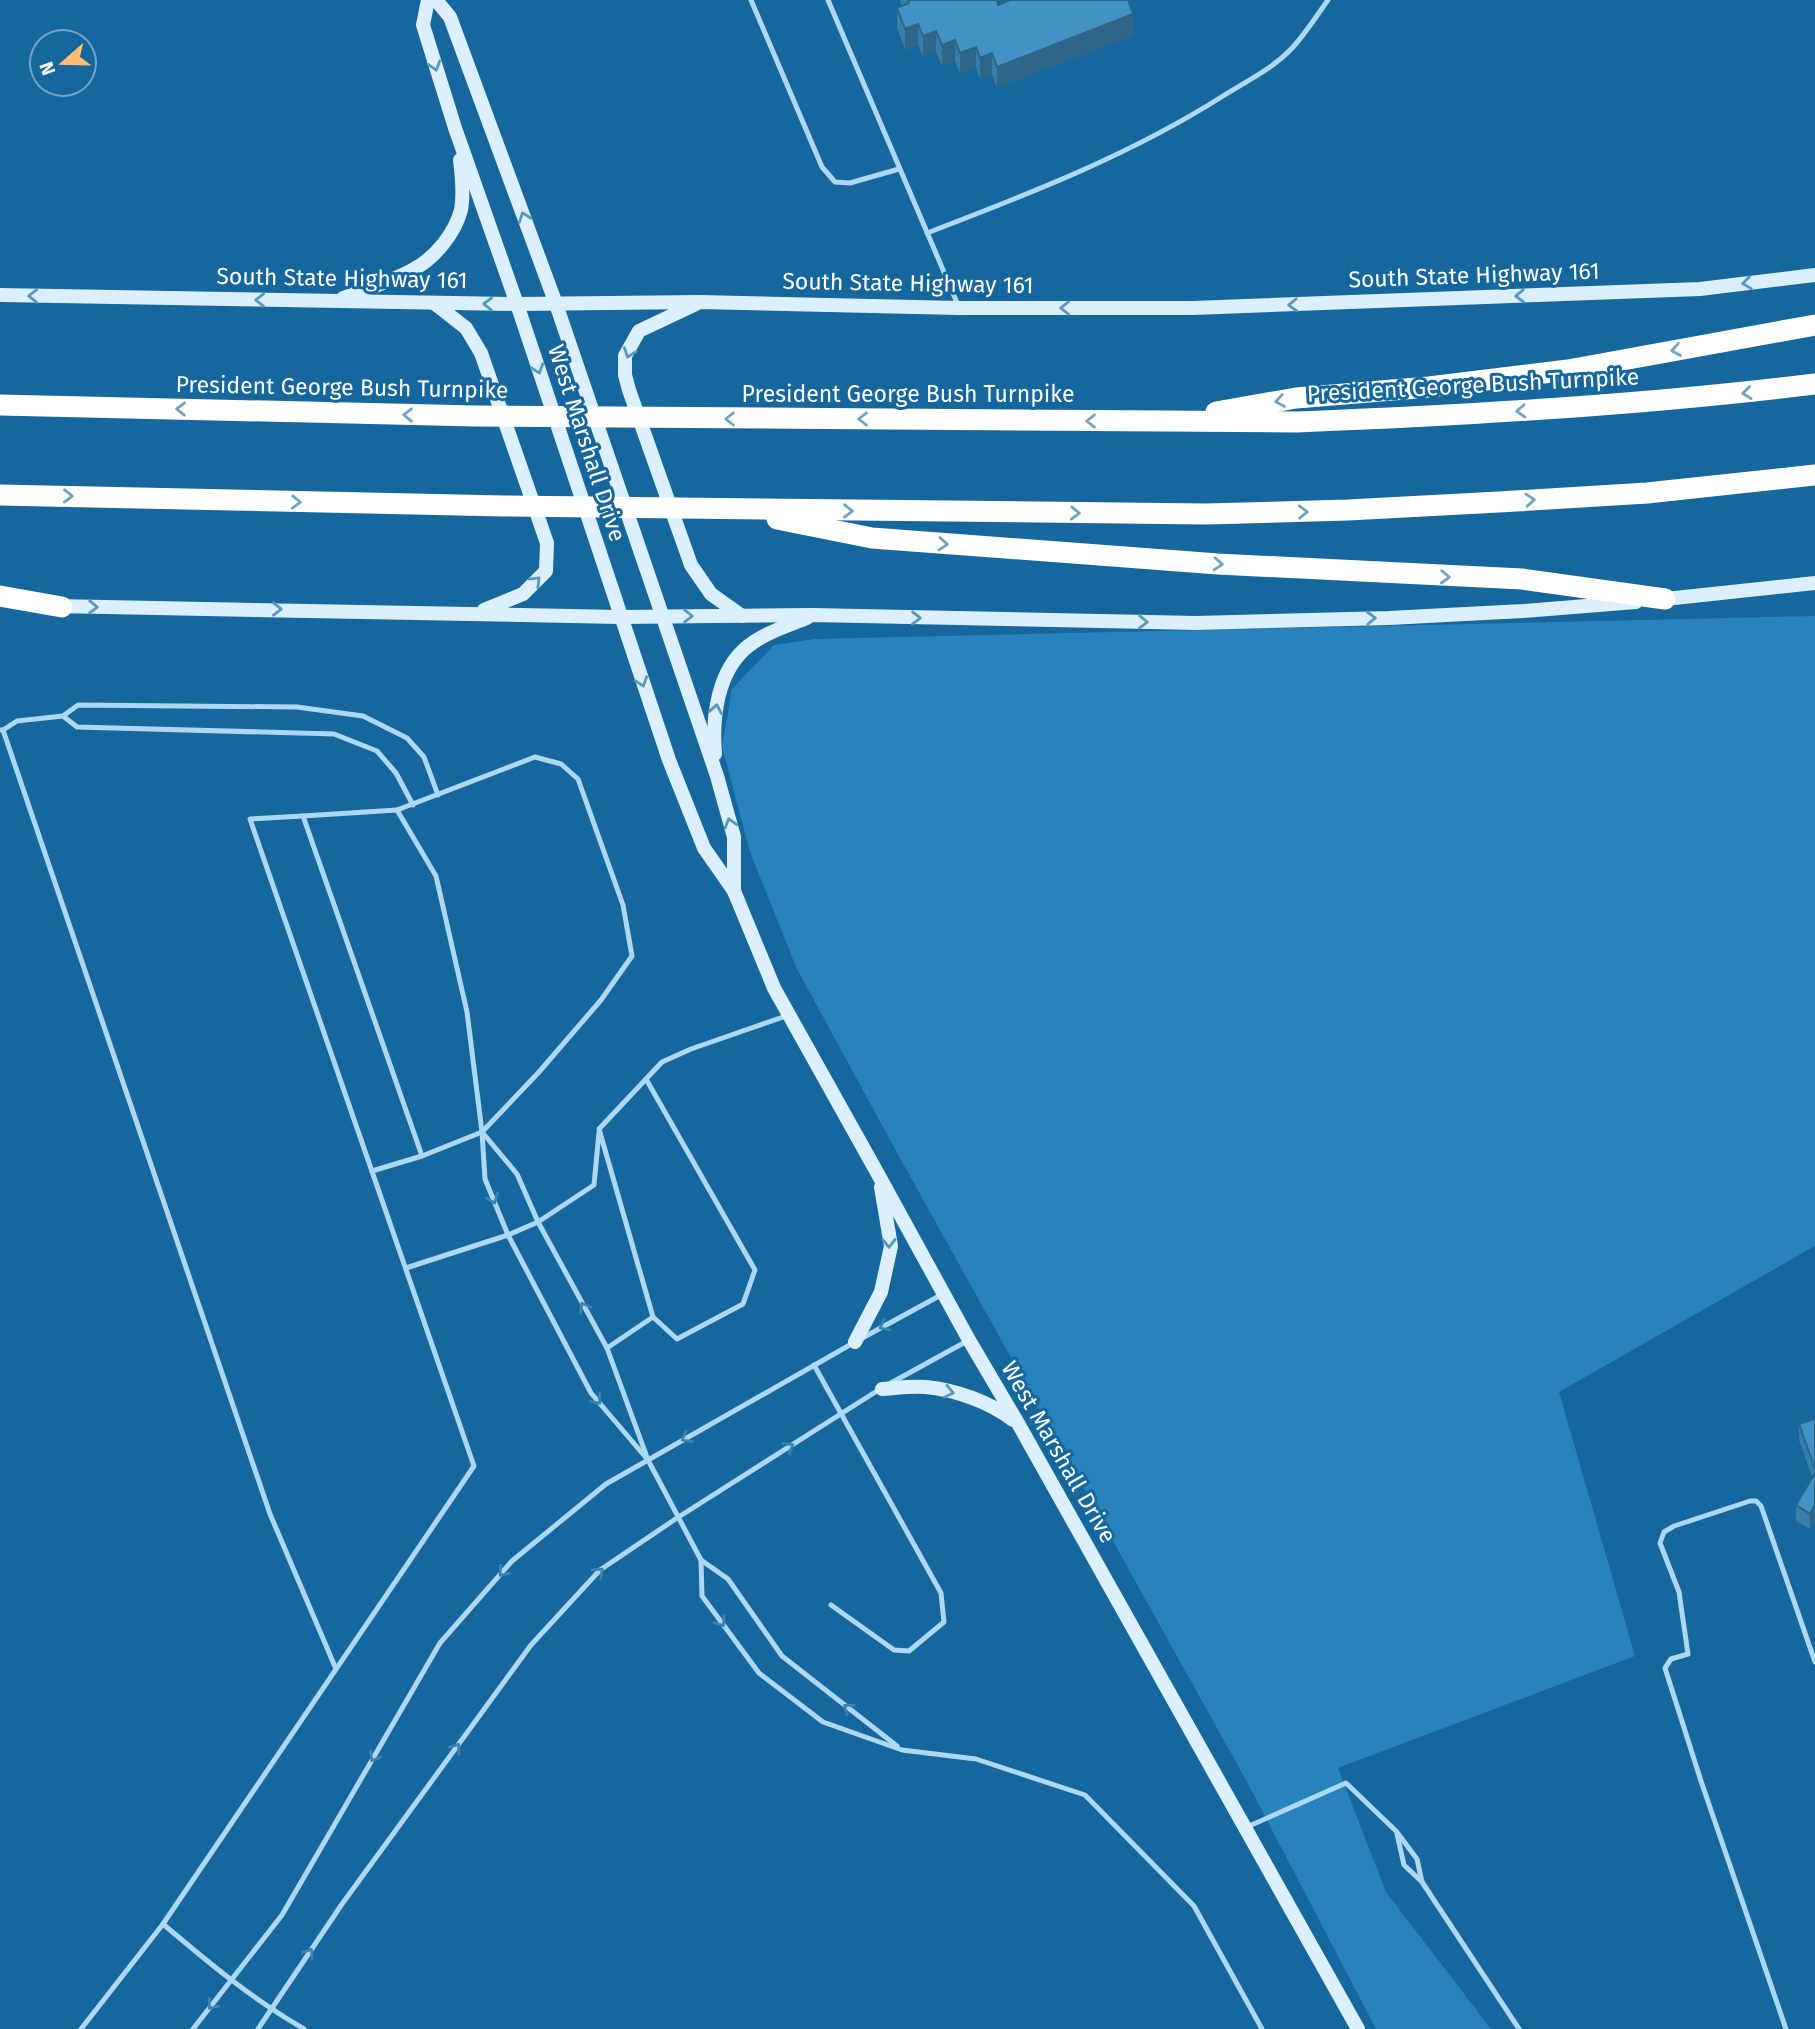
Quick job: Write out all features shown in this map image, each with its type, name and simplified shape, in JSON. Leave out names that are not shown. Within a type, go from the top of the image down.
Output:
[{"type":"highway","points":[[1159,422],[1296,398],[1429,387],[1568,370],[1815,324]]},
{"type":"highway","name":"President George Bush Turnpike","points":[[0,405],[476,416],[1297,422],[1434,417],[1585,407],[1729,395],[1815,384]]},
{"type":"highway","points":[[0,495],[504,506],[1206,514],[1348,510],[1647,493],[1815,475]]},
{"type":"highway","points":[[730,509],[872,538],[1218,564],[1522,579],[1665,599]]},
{"type":"highway","points":[[0,596],[62,607]]},
{"type":"main road","name":"West Marshall Drive","points":[[428,0],[423,25],[455,128],[517,304],[668,760],[704,848],[734,891],[774,988],[969,1340],[1358,2029]]},
{"type":"main road","name":"West Marshall Drive","points":[[436,0],[450,17],[556,304],[717,776],[734,836],[734,891]]},
{"type":"main road","points":[[335,301],[415,269],[436,253],[451,232],[461,210],[463,179],[455,128]]},
{"type":"main road","name":"South State Highway 161","points":[[0,295],[517,304],[701,302],[959,308],[1207,308],[1700,289],[1815,275]]},
{"type":"main road","points":[[701,302],[639,331],[625,356],[625,375],[691,565],[711,594],[742,616]]},
{"type":"main road","points":[[434,303],[466,328],[481,353],[547,542],[546,571],[523,594],[477,613]]},
{"type":"main road","points":[[0,605],[620,617],[812,615],[1196,623],[1509,612],[1815,583]]},
{"type":"main road","points":[[717,776],[713,729],[718,697],[730,668],[746,647],[812,615]]},
{"type":"main road","points":[[855,1342],[881,1292],[891,1246],[879,1176]]},
{"type":"main road","points":[[881,1388],[926,1387],[960,1394],[999,1409],[1019,1425]]},
{"type":"lane","points":[[751,0],[822,167],[835,182],[849,183],[900,169]]},
{"type":"lane","points":[[828,0],[959,308]]},
{"type":"lane","points":[[927,233],[1112,158],[1194,115],[1269,68],[1292,47],[1328,0]]},
{"type":"lane","points":[[336,1669],[270,1514],[1,730],[17,721],[64,716],[78,705],[297,707],[363,716],[407,738],[424,757],[438,795]]},
{"type":"lane","points":[[64,716],[77,727],[334,734],[377,751],[396,772],[413,804]]},
{"type":"lane","points":[[81,2029],[163,1924],[474,1466],[250,819],[397,810],[535,757],[561,764],[578,779],[623,905],[632,956],[601,1000],[539,1072],[482,1132],[422,1156],[372,1171]]},
{"type":"lane","points":[[397,810],[436,876],[467,1012],[485,1179],[508,1235],[591,1393],[648,1460]]},
{"type":"lane","points":[[303,816],[422,1156]]},
{"type":"lane","points":[[405,1268],[508,1235],[538,1222],[594,1185],[599,1129],[662,1062],[691,1049],[789,1015]]},
{"type":"lane","points":[[599,1129],[653,1317],[677,1339],[743,1304],[755,1270],[646,1079]]},
{"type":"lane","points":[[482,1132],[517,1174],[538,1222],[607,1348],[648,1460],[701,1560],[728,1579],[782,1657],[902,1750]]},
{"type":"lane","points":[[193,2029],[282,1915],[440,1643],[512,1561],[606,1484],[944,1294]]},
{"type":"lane","points":[[607,1348],[653,1317]]},
{"type":"lane","points":[[258,2029],[342,1904],[531,1645],[600,1570],[881,1388],[969,1340]]},
{"type":"lane","points":[[814,1365],[941,1593],[944,1622],[909,1651],[894,1650],[831,1605]]},
{"type":"lane","points":[[1786,2029],[1665,1668],[1671,1659],[1688,1654],[1679,1592],[1660,1543],[1664,1532],[1674,1526],[1750,1501],[1756,1501],[1762,1506],[1815,1662]]},
{"type":"lane","points":[[701,1560],[702,1596],[758,1673],[822,1722],[902,1750],[976,1759],[1085,1795],[1194,1906],[1262,2029]]},
{"type":"lane","points":[[1244,1829],[1346,1783],[1396,1831],[1417,1858],[1422,1882]]},
{"type":"lane","points":[[1396,1831],[1404,1865],[1422,1882],[1519,2029]]},
{"type":"lane","points":[[163,1924],[230,1981],[304,2029]]},
{"type":"shaded area","points":[[1815,616],[1815,1246],[1559,1392],[1635,1656],[1338,1768],[1386,1892],[1491,2029],[1376,2029],[1247,1782],[797,969],[750,852],[722,746],[732,689],[774,645],[814,639]]},
{"type":"building","points":[[908,0],[997,0],[998,5],[1010,0],[1128,0],[1133,14],[997,67],[992,53],[980,58],[976,47],[960,53],[955,40],[942,45],[936,31],[923,36],[918,24],[905,29],[897,8],[909,3]]},
{"type":"building","points":[[1815,1419],[1815,1469],[1799,1424]]},
{"type":"building","points":[[1815,1473],[1815,1504],[1810,1514],[1796,1505]]}]
